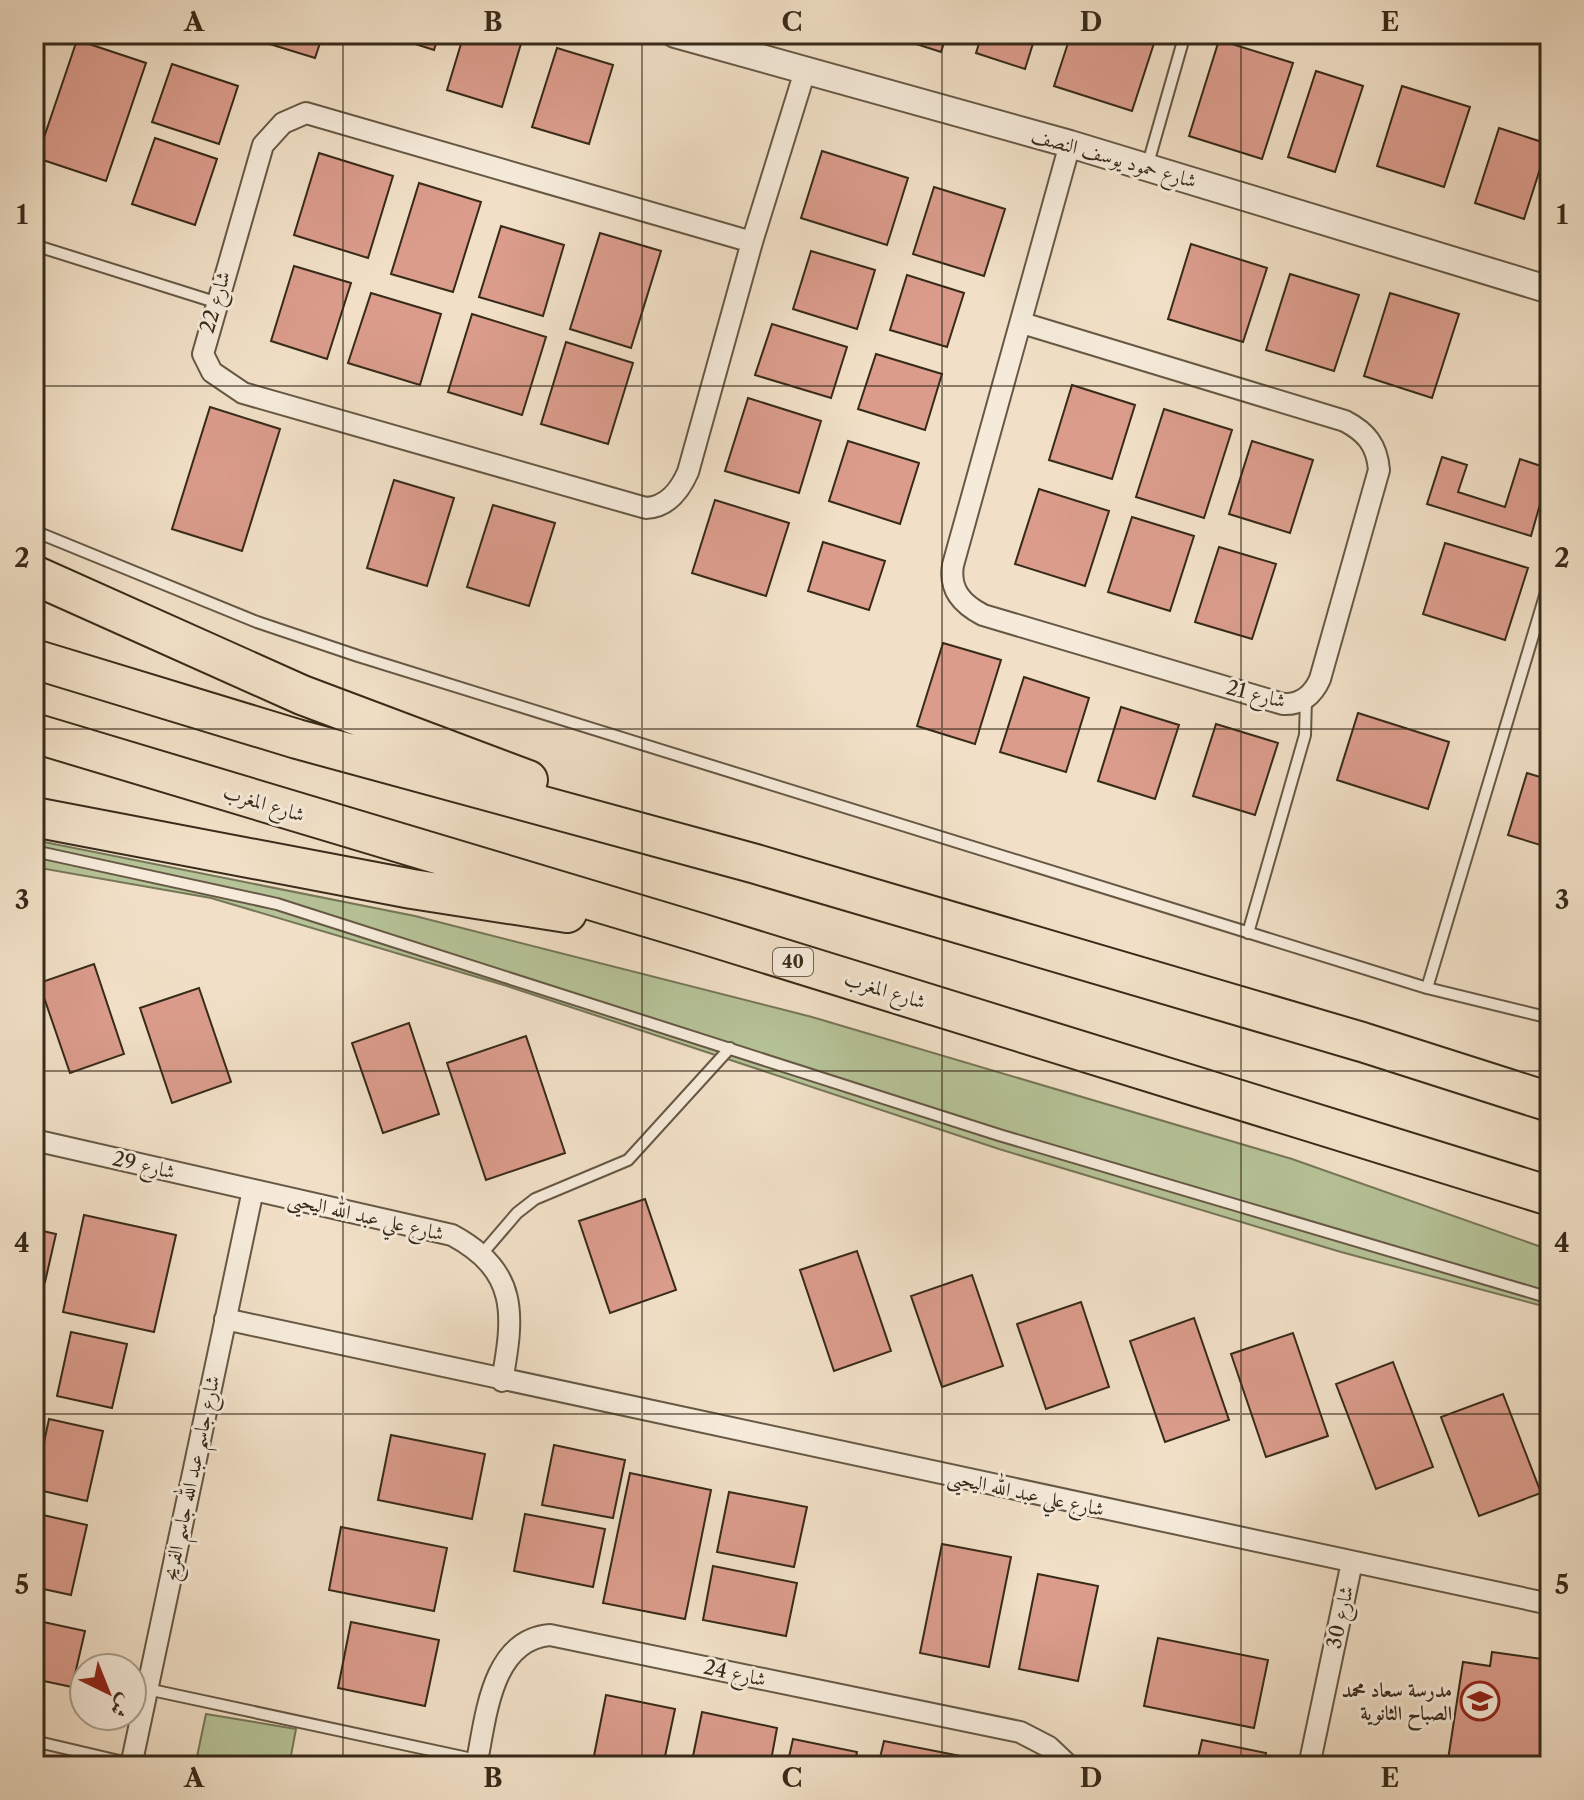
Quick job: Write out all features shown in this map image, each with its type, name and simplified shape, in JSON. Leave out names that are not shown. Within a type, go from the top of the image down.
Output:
[{"type":"highway","points":[[34,575],[302,695],[756,864]]},
{"type":"highway","points":[[34,659],[297,739],[756,864],[1362,1042],[1550,1102]]},
{"type":"highway","name":"شارع المغرب","points":[[34,733],[700,933],[1550,1196]]},
{"type":"highway","points":[[34,817],[412,889],[700,933]]},
{"type":"highway","points":[[1362,1042],[1550,1081]]},
{"type":"highway","points":[[1331,1128],[1550,1212]]},
{"type":"street","name":"شارع حمود يوسف النصف","points":[[675,34],[1070,144],[1550,290]]},
{"type":"street","name":"شارع 22","points":[[752,242],[306,113],[283,123],[263,145],[215,302],[203,354],[212,372],[235,390],[653,508],[673,496],[688,472],[752,242],[805,71]]},
{"type":"street","name":"شارع 21","points":[[1022,323],[1345,421],[1366,434],[1376,451],[1379,470],[1320,679],[1306,698],[1296,704],[1283,704],[983,615],[959,598],[952,584],[953,565],[1070,144]]},
{"type":"street","name":"شارع 29","points":[[34,1140],[253,1190]]},
{"type":"street","name":"شارع علي عبد الله اليحيى","points":[[253,1190],[436,1229],[462,1241],[481,1255],[498,1274],[512,1313],[502,1381]]},
{"type":"street","name":"شارع جاسم عبد الله جاسم الفريح","points":[[148,1680],[253,1190]]},
{"type":"street","name":"شارع علي عبد الله اليحيى","points":[[225,1319],[1550,1604]]},
{"type":"street","name":"شارع 30","points":[[1309,1766],[1352,1562]]},
{"type":"street","name":"شارع 24","points":[[477,1763],[505,1660],[526,1641],[550,1635],[1020,1732],[1049,1747],[1069,1766]]},
{"type":"street","name":"شارع جاسم عبد الله جاسم الفريح","points":[[131,1765],[138,1732]]},
{"type":"lane","points":[[1147,168],[1185,34]]},
{"type":"lane","points":[[34,245],[215,302]]},
{"type":"lane","points":[[34,531],[257,622],[344,651],[1427,988],[1550,1018]]},
{"type":"lane","points":[[1427,988],[1550,579]]},
{"type":"lane","points":[[1248,933],[1305,735],[1306,698]]},
{"type":"lane","points":[[34,851],[277,904],[999,1135],[1550,1298]]},
{"type":"lane","points":[[481,1255],[517,1213],[535,1199],[628,1160],[730,1048]]},
{"type":"lane","points":[[148,1689],[477,1763]]},
{"type":"lane","points":[[34,1741],[131,1765]]},
{"type":"green space","points":[[34,840],[415,916],[812,1017],[1292,1159],[1550,1250],[1550,1308],[1341,1252],[999,1149],[507,986],[211,898],[34,867]]},
{"type":"green space","points":[[206,1714],[296,1729],[289,1766],[195,1766]]},
{"type":"building","points":[[262,34],[323,34],[315,58],[260,41]]},
{"type":"building","points":[[384,34],[439,34],[434,50]]},
{"type":"building","points":[[464,34],[523,37],[502,107],[447,90]]},
{"type":"building","points":[[885,34],[947,34],[941,52]]},
{"type":"building","points":[[982,34],[1036,34],[1025,69],[976,53]]},
{"type":"building","points":[[1071,34],[1157,34],[1132,111],[1054,86]]},
{"type":"building","points":[[77,40],[146,63],[106,181],[37,158]]},
{"type":"building","points":[[1219,40],[1293,63],[1262,159],[1189,136]]},
{"type":"building","points":[[34,41],[42,44],[34,68]]},
{"type":"building","points":[[557,48],[613,65],[589,144],[532,127]]},
{"type":"building","points":[[172,64],[238,86],[219,144],[152,122]]},
{"type":"building","points":[[1316,71],[1363,86],[1335,172],[1288,157]]},
{"type":"building","points":[[1402,86],[1470,107],[1444,187],[1377,166]]},
{"type":"building","points":[[1499,128],[1548,144],[1524,219],[1475,203]]},
{"type":"building","points":[[155,138],[217,159],[195,225],[132,204]]},
{"type":"building","points":[[822,151],[908,178],[887,245],[801,218]]},
{"type":"building","points":[[319,153],[393,176],[368,258],[294,235]]},
{"type":"building","points":[[419,183],[481,202],[453,292],[391,274]]},
{"type":"building","points":[[934,187],[1005,209],[984,276],[913,254]]},
{"type":"building","points":[[501,226],[564,245],[543,316],[479,297]]},
{"type":"building","points":[[600,233],[661,251],[631,348],[570,329]]},
{"type":"building","points":[[1191,244],[1267,268],[1243,342],[1168,319]]},
{"type":"building","points":[[811,251],[875,270],[857,329],[793,309]]},
{"type":"building","points":[[294,266],[351,283],[327,359],[271,341]]},
{"type":"building","points":[[1290,274],[1359,295],[1334,371],[1266,350]]},
{"type":"building","points":[[907,275],[964,293],[947,347],[890,330]]},
{"type":"building","points":[[371,293],[441,314],[420,385],[348,363]]},
{"type":"building","points":[[1390,293],[1459,314],[1432,398],[1364,376]]},
{"type":"building","points":[[472,314],[546,337],[522,415],[448,392]]},
{"type":"building","points":[[772,324],[847,347],[831,398],[755,375]]},
{"type":"building","points":[[566,342],[633,363],[608,444],[541,424]]},
{"type":"building","points":[[876,354],[942,374],[925,430],[858,409]]},
{"type":"building","points":[[1072,385],[1135,405],[1112,479],[1049,460]]},
{"type":"building","points":[[748,398],[821,421],[799,493],[725,471]]},
{"type":"building","points":[[210,407],[280,429],[242,551],[172,529]]},
{"type":"building","points":[[1164,409],[1232,430],[1204,518],[1136,497]]},
{"type":"building","points":[[848,441],[919,463],[900,524],[829,501]]},
{"type":"building","points":[[1252,441],[1313,460],[1290,533],[1229,514]]},
{"type":"building","points":[[1442,457],[1467,465],[1458,492],[1505,507],[1520,459],[1550,469],[1531,536],[1427,504]]},
{"type":"building","points":[[394,480],[454,498],[427,586],[367,568]]},
{"type":"building","points":[[1039,489],[1109,511],[1085,586],[1015,564]]},
{"type":"building","points":[[715,500],[789,523],[766,596],[692,573]]},
{"type":"building","points":[[493,505],[555,523],[529,606],[467,587]]},
{"type":"building","points":[[1132,517],[1194,536],[1170,611],[1108,592]]},
{"type":"building","points":[[823,542],[885,561],[869,610],[808,591]]},
{"type":"building","points":[[1445,543],[1528,568],[1505,640],[1423,614]]},
{"type":"building","points":[[1219,547],[1276,564],[1252,639],[1195,622]]},
{"type":"building","points":[[943,643],[1001,660],[975,744],[917,726]]},
{"type":"building","points":[[1024,677],[1089,698],[1066,772],[1000,752]]},
{"type":"building","points":[[1121,707],[1179,725],[1155,799],[1098,781]]},
{"type":"building","points":[[1358,713],[1449,742],[1428,809],[1337,780]]},
{"type":"building","points":[[1216,724],[1278,743],[1255,815],[1193,796]]},
{"type":"building","points":[[1527,773],[1550,780],[1550,848],[1508,835]]},
{"type":"building","points":[[94,964],[124,1054],[70,1073],[39,983]]},
{"type":"building","points":[[199,988],[231,1082],[172,1103],[140,1008]]},
{"type":"building","points":[[409,1023],[439,1114],[383,1133],[352,1043]]},
{"type":"building","points":[[526,1036],[565,1153],[486,1180],[447,1063]]},
{"type":"building","points":[[645,1199],[676,1290],[610,1313],[579,1221]]},
{"type":"building","points":[[84,1215],[176,1235],[154,1332],[63,1312]]},
{"type":"building","points":[[34,1229],[56,1234],[45,1282],[34,1279]]},
{"type":"building","points":[[857,1251],[891,1351],[834,1371],[800,1270]]},
{"type":"building","points":[[972,1275],[1003,1366],[942,1387],[911,1296]]},
{"type":"building","points":[[1081,1302],[1109,1387],[1046,1409],[1017,1324]]},
{"type":"building","points":[[1194,1318],[1229,1420],[1165,1442],[1130,1341]]},
{"type":"building","points":[[71,1332],[127,1344],[112,1408],[57,1396]]},
{"type":"building","points":[[1293,1333],[1328,1436],[1266,1457],[1231,1354]]},
{"type":"building","points":[[1393,1362],[1433,1467],[1376,1489],[1336,1384]]},
{"type":"building","points":[[1503,1394],[1541,1493],[1479,1516],[1441,1417]]},
{"type":"building","points":[[49,1419],[103,1431],[87,1501],[34,1489]]},
{"type":"building","points":[[391,1435],[485,1454],[472,1519],[378,1500]]},
{"type":"building","points":[[554,1445],[625,1460],[613,1518],[542,1505]]},
{"type":"building","points":[[630,1473],[711,1490],[685,1619],[603,1603]]},
{"type":"building","points":[[729,1492],[807,1507],[794,1567],[717,1552]]},
{"type":"building","points":[[34,1513],[87,1525],[71,1595],[34,1587]]},
{"type":"building","points":[[525,1514],[605,1529],[593,1587],[514,1571]]},
{"type":"building","points":[[341,1527],[447,1548],[434,1611],[329,1590]]},
{"type":"building","points":[[942,1544],[1011,1557],[989,1667],[920,1653]]},
{"type":"building","points":[[713,1566],[797,1583],[786,1636],[703,1620]]},
{"type":"building","points":[[1038,1574],[1098,1586],[1078,1681],[1019,1669]]},
{"type":"building","points":[[34,1620],[85,1631],[80,1652],[68,1652],[68,1686],[34,1679]]},
{"type":"building","points":[[351,1622],[439,1640],[425,1706],[338,1688]]},
{"type":"building","points":[[1158,1638],[1268,1660],[1254,1728],[1144,1706]]},
{"type":"building","points":[[1492,1652],[1550,1660],[1550,1766],[1447,1766],[1463,1662],[1490,1666]]},
{"type":"building","points":[[606,1695],[675,1709],[663,1766],[592,1766]]},
{"type":"building","points":[[702,1712],[777,1728],[770,1766],[691,1766]]},
{"type":"building","points":[[793,1739],[857,1752],[854,1766],[787,1766]]},
{"type":"building","points":[[1202,1740],[1266,1753],[1264,1766],[1196,1766]]},
{"type":"building","points":[[884,1741],[966,1757],[965,1766],[878,1766]]},
{"type":"place","name":"مدرسة سعاد محمد الصباح الثانوية","points":[[1480,1701]]}]
